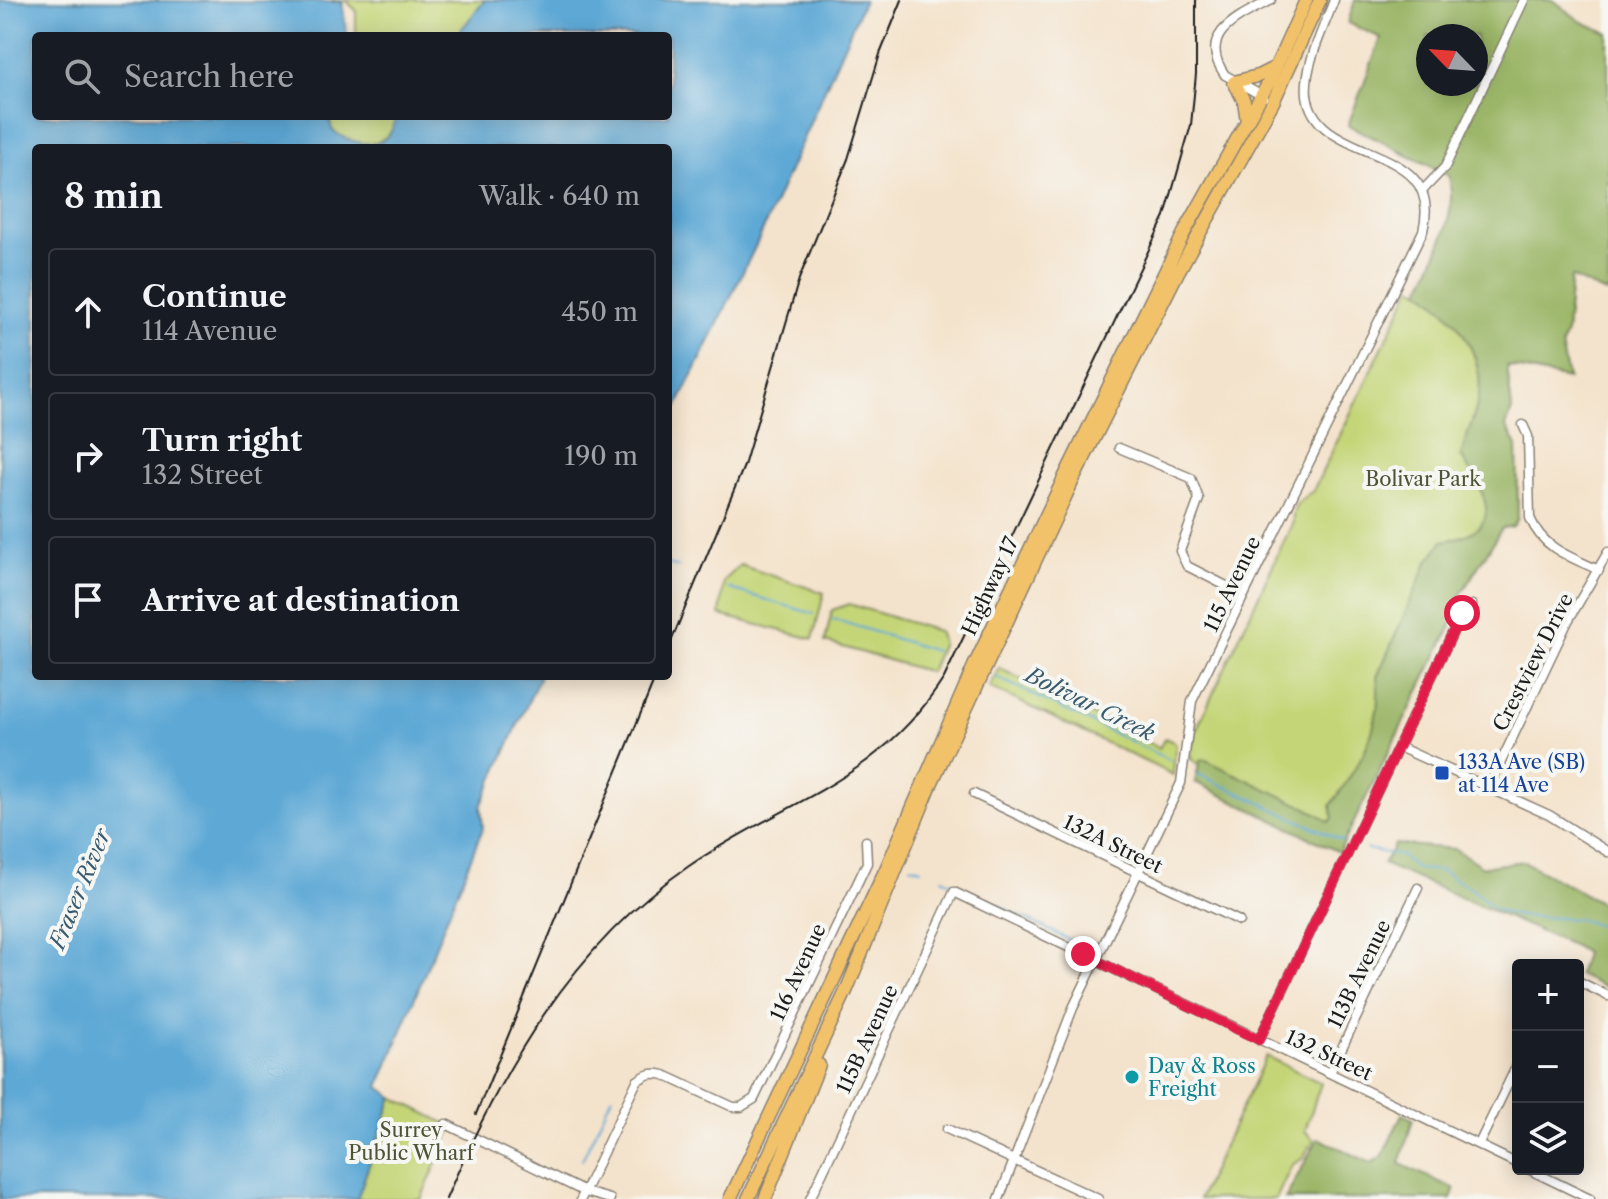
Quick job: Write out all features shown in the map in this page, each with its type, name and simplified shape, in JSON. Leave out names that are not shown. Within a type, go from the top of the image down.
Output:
[{"type":"highway","name":"Highway 17","points":[[730,1199],[886,869],[969,678],[1078,448],[1166,267],[1247,121],[1267,98],[1276,67],[1306,0]]},
{"type":"highway","name":"Highway 17","points":[[748,1199],[847,989],[932,782],[1073,480],[1320,0]]},
{"type":"highway","points":[[1247,121],[1244,101],[1234,82],[1258,76],[1276,67]]},
{"type":"highway","points":[[765,1199],[847,989]]},
{"type":"street","points":[[1267,98],[1234,82],[1218,61],[1217,43],[1224,28],[1271,0]]},
{"type":"street","points":[[1334,0],[1310,71],[1308,97],[1318,121],[1328,131],[1399,166],[1413,177],[1422,191],[1445,167],[1524,0]]},
{"type":"street","name":"115 Avenue","points":[[999,1199],[1053,1058],[1181,783],[1192,701],[1423,231],[1426,217],[1422,191]]},
{"type":"street","points":[[1523,425],[1528,436],[1530,518],[1535,530],[1556,551],[1599,570]]},
{"type":"street","points":[[1119,448],[1191,478],[1199,499],[1180,551],[1187,566],[1244,595]]},
{"type":"street","name":"Crestview Drive","points":[[1489,787],[1568,621],[1608,552]]},
{"type":"street","points":[[1259,1040],[1462,613],[1472,605]]},
{"type":"street","points":[[1399,747],[1549,815],[1608,852]]},
{"type":"street","name":"132A Street","points":[[974,794],[1239,921]]},
{"type":"street","name":"116 Avenue","points":[[583,1195],[637,1081],[644,1076],[653,1073],[664,1075],[733,1107],[741,1107],[754,1099],[867,863],[866,841]]},
{"type":"street","name":"113B Avenue","points":[[1330,1073],[1418,888]]},
{"type":"street","name":"132 Street","points":[[954,892],[1512,1161]]},
{"type":"street","name":"115B Avenue","points":[[810,1199],[954,892]]},
{"type":"street","points":[[1584,984],[1608,996]]},
{"type":"street","points":[[1479,1144],[1512,1075]]},
{"type":"street","points":[[446,1124],[593,1199]]},
{"type":"street","points":[[947,1129],[1098,1199]]},
{"type":"street","points":[[1540,1175],[1590,1199]]},
{"type":"street","points":[[583,1195],[610,1199]]},
{"type":"green space","points":[[345,0],[485,0],[459,32],[356,32],[356,10]]},
{"type":"green space","points":[[1355,0],[1553,0],[1580,21],[1608,33],[1608,294],[1571,277],[1566,333],[1561,345],[1568,379],[1507,366],[1512,410],[1506,426],[1517,446],[1518,518],[1513,526],[1502,528],[1456,602],[1458,612],[1339,852],[1195,782],[1200,761],[1204,759],[1317,813],[1329,822],[1333,818],[1331,805],[1367,745],[1377,713],[1377,677],[1428,561],[1443,541],[1464,536],[1477,529],[1484,520],[1484,498],[1461,456],[1479,395],[1477,364],[1454,321],[1420,290],[1439,249],[1448,220],[1451,205],[1449,175],[1348,125],[1381,38],[1348,23]]},
{"type":"green space","name":"Bolivar Park","points":[[1553,0],[1580,21],[1608,33],[1608,294],[1571,277],[1566,333],[1561,345],[1568,379],[1507,366],[1512,410],[1506,426],[1517,446],[1518,518],[1513,526],[1502,528],[1456,602],[1458,612],[1339,852],[1195,782],[1199,765],[1190,758],[1195,732],[1293,522],[1295,507],[1313,491],[1412,286],[1420,290],[1433,263],[1451,205],[1449,175],[1400,152],[1463,96],[1488,96],[1488,30]]},
{"type":"green space","points":[[267,120],[396,120],[390,134],[374,144],[256,144]]},
{"type":"green space","points":[[740,565],[824,593],[813,639],[720,615],[724,581]]},
{"type":"green space","points":[[849,604],[938,631],[942,643],[930,672],[825,642],[832,610]]},
{"type":"green space","points":[[999,668],[1159,748],[1165,738],[1176,743],[1173,775],[989,687]]},
{"type":"green space","points":[[1395,844],[1455,849],[1483,867],[1523,861],[1605,905],[1608,908],[1608,989],[1584,978],[1585,953],[1574,946],[1383,864]]},
{"type":"green space","points":[[1266,1056],[1321,1083],[1305,1131],[1314,1140],[1302,1159],[1292,1165],[1276,1199],[1199,1199]]},
{"type":"green space","name":"Surrey Public Wharf","points":[[393,1097],[453,1127],[421,1199],[357,1199]]},
{"type":"green space","points":[[1402,1114],[1413,1119],[1400,1164],[1455,1189],[1451,1199],[1285,1199],[1318,1138],[1371,1163],[1382,1157]]},
{"type":"water","name":"Fraser River","points":[[0,0],[342,2],[346,32],[32,32],[32,120],[331,120],[332,130],[345,138],[370,143],[385,139],[392,131],[395,120],[672,120],[672,32],[459,32],[485,0],[864,0],[759,239],[672,418],[672,144],[32,144],[32,680],[538,680],[481,806],[483,828],[379,1087],[393,1097],[357,1199],[0,1199]]},
{"type":"waterway","name":"Bolivar Creek","points":[[672,565],[678,567]]},
{"type":"waterway","name":"Bolivar Creek","points":[[727,588],[814,614]]},
{"type":"waterway","name":"Bolivar Creek","points":[[833,619],[935,651]]},
{"type":"waterway","name":"Bolivar Creek","points":[[996,677],[1170,760]]},
{"type":"waterway","name":"Bolivar Creek","points":[[1198,774],[1343,841]]},
{"type":"waterway","name":"Bolivar Creek","points":[[1367,849],[1402,856],[1417,869],[1443,871],[1498,910],[1524,916],[1578,920],[1608,929]]},
{"type":"waterway","points":[[911,866],[921,869]]},
{"type":"waterway","points":[[942,878],[1088,949]]},
{"type":"waterway","points":[[582,1160],[612,1096]]},
{"type":"railway","points":[[672,639],[744,466],[799,279],[848,159],[880,54],[902,0]]},
{"type":"railway","points":[[446,1199],[490,1104],[516,1059],[544,1014],[609,934],[647,898],[689,866],[859,766],[890,742],[918,713],[944,678],[1165,216],[1191,125],[1196,74],[1196,0]]},
{"type":"railway","points":[[476,1114],[654,680]]},
{"type":"place","name":"133A Ave (SB) at 114 Ave","points":[[1442,773]]},
{"type":"place","name":"Day & Ross Freight","points":[[1132,1077]]},
{"type":"route","points":[[1083,954],[1259,1040],[1462,613]]}]
